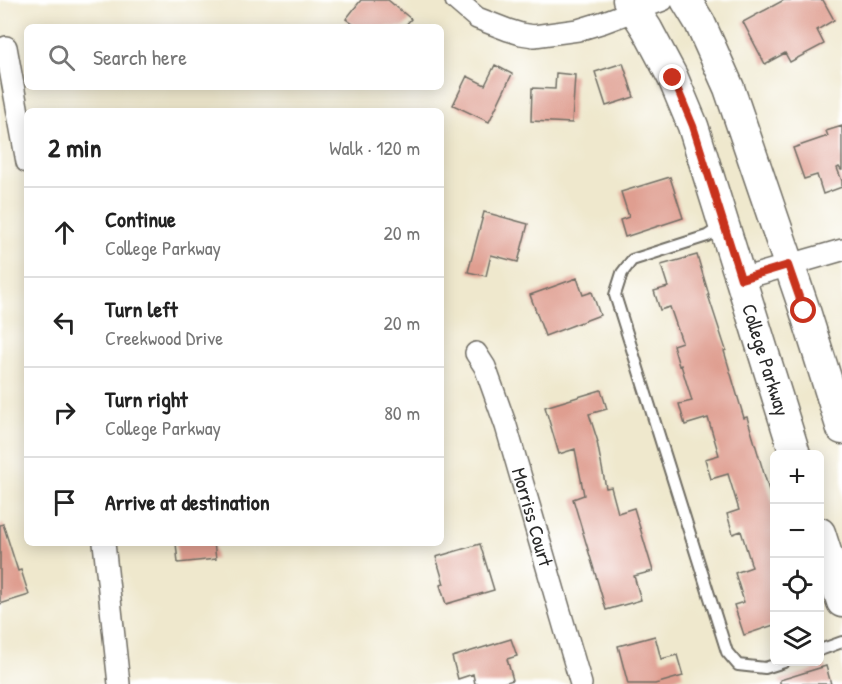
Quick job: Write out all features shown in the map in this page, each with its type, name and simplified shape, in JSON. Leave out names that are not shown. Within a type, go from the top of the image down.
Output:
[{"type":"main road","points":[[686,0],[700,23],[729,88],[744,129],[842,429]]},
{"type":"main road","name":"College Parkway","points":[[631,5],[647,29],[673,78],[693,126],[794,450]]},
{"type":"main road","points":[[824,548],[842,602]]},
{"type":"street","points":[[456,0],[477,18],[515,32],[534,36],[578,30],[604,22],[631,5],[663,0]]},
{"type":"street","points":[[6,47],[24,146]]},
{"type":"street","points":[[741,279],[842,250]]},
{"type":"street","name":"Morriss Court","points":[[476,353],[485,367],[506,426],[581,684]]},
{"type":"street","points":[[104,546],[119,684]]},
{"type":"lane","points":[[725,225],[707,236],[632,260],[622,273],[615,295],[727,652],[738,665],[765,668],[771,666]]},
{"type":"lane","points":[[824,648],[842,642]]},
{"type":"building","points":[[361,0],[388,0],[411,19],[407,24],[353,24],[346,19]]},
{"type":"building","points":[[784,0],[823,0],[834,20],[817,30],[824,44],[790,62],[785,53],[765,64],[743,22]]},
{"type":"building","points":[[623,63],[634,97],[606,106],[595,72]]},
{"type":"building","points":[[495,65],[512,74],[489,122],[453,105],[467,76],[485,85]]},
{"type":"building","points":[[556,73],[575,75],[572,123],[531,121],[532,88],[555,89]]},
{"type":"building","points":[[842,126],[842,170],[837,168],[842,187],[823,194],[817,175],[804,179],[793,148],[828,136],[826,131]]},
{"type":"building","points":[[670,177],[683,218],[625,237],[620,220],[629,217],[621,192]]},
{"type":"building","points":[[484,212],[528,224],[518,262],[491,255],[486,276],[468,272]]},
{"type":"building","points":[[697,255],[744,418],[747,417],[770,494],[770,626],[744,635],[734,605],[744,602],[735,573],[752,567],[741,531],[733,534],[727,514],[739,510],[728,474],[711,479],[705,459],[719,455],[708,418],[685,425],[679,404],[692,401],[673,345],[682,342],[670,307],[660,310],[654,291],[668,287],[661,265]]},
{"type":"building","points":[[577,278],[583,295],[592,292],[600,315],[545,336],[530,295]]},
{"type":"building","points":[[601,390],[607,409],[589,414],[598,442],[606,488],[611,487],[618,513],[634,508],[653,571],[634,576],[641,600],[606,610],[573,499],[584,495],[575,449],[559,454],[545,407]]},
{"type":"building","points":[[3,524],[18,571],[21,570],[29,595],[0,604],[0,525]]},
{"type":"building","points":[[480,544],[494,590],[446,604],[440,585],[444,584],[436,557]]},
{"type":"building","points":[[176,546],[214,546],[216,559],[178,563]]},
{"type":"building","points":[[655,636],[661,659],[677,655],[683,676],[655,684],[628,684],[618,646]]},
{"type":"building","points":[[511,639],[517,656],[507,659],[513,680],[500,684],[475,684],[473,674],[458,679],[452,657]]},
{"type":"building","points":[[826,666],[831,684],[780,684],[780,680]]},
{"type":"route","points":[[673,78],[693,126],[741,279],[788,265],[804,311]]}]
